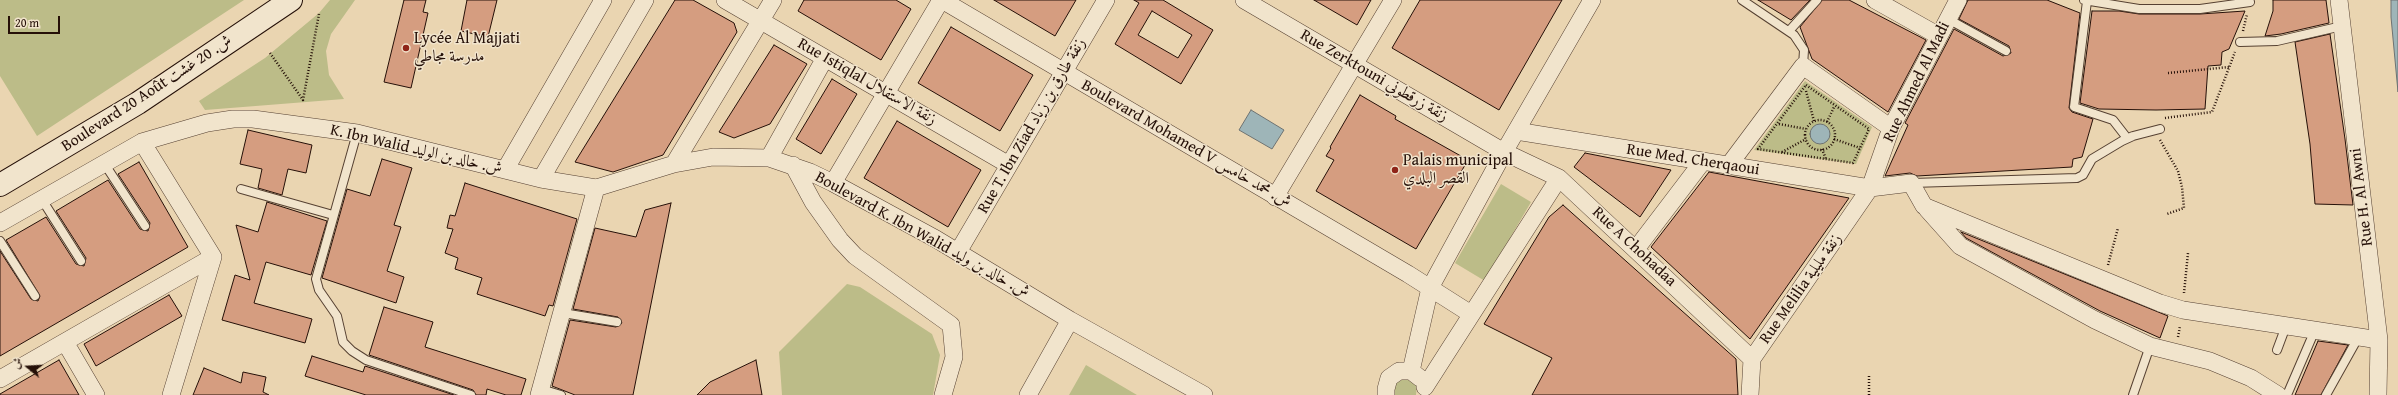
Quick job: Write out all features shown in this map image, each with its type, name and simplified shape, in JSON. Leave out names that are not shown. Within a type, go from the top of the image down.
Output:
[{"type":"main road","name":"Boulevard 20 Août ش. 20 غشت","points":[[0,185],[138,103],[291,0]]},
{"type":"street","points":[[505,170],[603,0]]},
{"type":"street","points":[[541,179],[645,0]]},
{"type":"street","name":"Rue Istiqlal زنقة الاستقلال","points":[[725,0],[1009,165]]},
{"type":"street","points":[[674,164],[773,0]]},
{"type":"street","points":[[833,183],[941,0]]},
{"type":"street","name":"Boulevard Mohamed V ش. محمد خامس","points":[[941,0],[1472,314]]},
{"type":"street","name":"Rue T. Ibn Ziad زنقة طارق بن زياد","points":[[958,252],[1106,0]]},
{"type":"street","name":"Rue Zerktouni زنقة زرقطوني","points":[[1244,0],[1263,5],[1354,64],[1504,152]]},
{"type":"street","points":[[1275,197],[1392,0]]},
{"type":"street","points":[[1411,371],[1430,288],[1504,152],[1592,0]]},
{"type":"street","points":[[1875,0],[1939,36]]},
{"type":"street","name":"Rue Ahmed Al Madi","points":[[1870,188],[1891,128],[1958,0]]},
{"type":"street","name":"Rue H. Al Awni","points":[[2339,0],[2379,340],[2378,395]]},
{"type":"street","points":[[768,158],[825,58]]},
{"type":"street","points":[[1729,166],[1803,66],[1891,128]]},
{"type":"street","name":"K. Ibn Walid ش. خالد بن الوليد","points":[[0,223],[41,198],[142,142],[207,123],[232,119],[253,119],[357,133],[541,179],[596,188]]},
{"type":"street","name":"Rue Med. Cherqaoui","points":[[1516,131],[1870,188],[1911,183]]},
{"type":"street","points":[[142,142],[213,257],[171,395]]},
{"type":"street","name":"Rue A Chohadaa","points":[[1504,152],[1559,178],[1752,359]]},
{"type":"street","name":"Boulevard K. Ibn Walid ش. خالد بن وليد","points":[[596,188],[674,164],[713,157],[768,158],[793,165],[833,183],[958,252],[1070,320],[1204,395]]},
{"type":"street","points":[[1636,249],[1702,161]]},
{"type":"street","points":[[793,165],[813,202],[840,240],[855,256],[951,325],[954,356],[942,395]]},
{"type":"street","points":[[1424,391],[1559,178]]},
{"type":"street","points":[[1911,183],[1924,206],[1960,246],[2094,320],[2150,346],[2210,361],[2251,378],[2278,395]]},
{"type":"street","points":[[540,392],[563,313],[596,188]]},
{"type":"street","name":"Rue Melilia زنقة مليلية","points":[[1750,395],[1752,359],[1870,188]]},
{"type":"street","points":[[1924,206],[2104,280],[2183,310],[2379,340]]},
{"type":"street","points":[[0,379],[213,257]]},
{"type":"street","points":[[1028,395],[1070,320]]},
{"type":"street","points":[[65,342],[96,395]]},
{"type":"street","points":[[1386,395],[1389,378],[1399,371],[1411,371],[1418,374],[1424,391]]},
{"type":"lane","points":[[1742,0],[1756,3],[1789,31],[1804,50],[1803,66]]},
{"type":"lane","points":[[1789,31],[1817,0]]},
{"type":"lane","points":[[2127,138],[2113,120],[2074,107],[2085,0],[2139,9],[2200,8],[2250,2]]},
{"type":"lane","points":[[1948,19],[2006,51]]},
{"type":"lane","points":[[2240,42],[2277,41],[2342,26]]},
{"type":"lane","points":[[1911,183],[2077,178],[2083,174],[2092,159],[2127,138],[2160,129]]},
{"type":"lane","points":[[357,133],[316,279],[319,290],[337,316],[343,342],[352,351],[366,360],[471,395]]},
{"type":"lane","points":[[104,163],[145,226]]},
{"type":"lane","points":[[241,189],[333,215]]},
{"type":"lane","points":[[41,198],[81,262]]},
{"type":"lane","points":[[0,241],[35,296]]},
{"type":"lane","points":[[563,313],[617,322]]},
{"type":"lane","points":[[2277,350],[2286,326]]},
{"type":"lane","points":[[2287,395],[2315,330]]},
{"type":"lane","points":[[2326,395],[2359,336]]},
{"type":"lane","points":[[2133,395],[2150,346]]},
{"type":"lane","points":[[540,392],[561,395]]},
{"type":"path","points":[[2167,214],[2184,208],[2182,187],[2178,171],[2159,140],[2160,129],[2164,118],[2212,112],[2240,42],[2250,2]]},
{"type":"path","points":[[270,53],[303,100],[319,14]]},
{"type":"path","points":[[2168,73],[2229,67]]},
{"type":"path","points":[[1805,86],[1814,121]]},
{"type":"path","points":[[1827,122],[1835,105]]},
{"type":"path","points":[[1814,121],[1827,122],[1834,130],[1834,139],[1832,143],[1822,149],[1812,147],[1806,139],[1806,129],[1814,121]]},
{"type":"path","points":[[1777,124],[1806,129]]},
{"type":"path","points":[[1758,149],[1854,163],[1869,129]]},
{"type":"path","points":[[1782,152],[1806,139]]},
{"type":"path","points":[[1834,139],[1860,148]]},
{"type":"path","points":[[1822,149],[1826,159]]},
{"type":"path","points":[[2104,280],[2118,228]]},
{"type":"path","points":[[1869,374],[1869,395]]},
{"type":"green space","points":[[0,0],[244,0],[37,136],[0,76]]},
{"type":"green space","points":[[330,0],[355,0],[331,34],[326,51],[329,75],[344,99],[205,110],[199,101],[265,58],[319,13]]},
{"type":"green space","points":[[1805,81],[1872,127],[1856,164],[1754,150]]},
{"type":"green space","points":[[1501,184],[1531,202],[1485,281],[1455,263]]},
{"type":"green space","points":[[847,284],[860,287],[932,334],[940,355],[933,395],[782,395],[779,352]]},
{"type":"green space","points":[[1086,365],[1137,395],[1069,395]]},
{"type":"green space","points":[[1407,377],[1417,385],[1416,395],[1394,395],[1395,381]]},
{"type":"water","points":[[2391,0],[2398,0],[2398,92],[2391,17]]},
{"type":"water","points":[[1251,110],[1284,130],[1272,149],[1239,130]]},
{"type":"water","points":[[1816,124],[1824,124],[1830,130],[1830,138],[1824,144],[1816,144],[1810,138],[1810,130]]},
{"type":"building","name":"Lycée Al Majjati مدرسة مجاطي","points":[[404,0],[426,0],[423,12],[428,13],[411,88],[384,82]]},
{"type":"building","points":[[467,0],[497,0],[488,37],[461,31]]},
{"type":"building","points":[[675,0],[693,0],[734,23],[737,32],[663,155],[613,172],[575,162]]},
{"type":"building","points":[[804,0],[896,0],[911,9],[881,60],[798,11]]},
{"type":"building","points":[[994,0],[1076,0],[1055,36]]},
{"type":"building","points":[[1134,0],[1163,0],[1213,30],[1181,84],[1115,44],[1139,3]],"holes":[[[1152,11],[1192,35],[1178,58],[1138,35]]]},
{"type":"building","points":[[1314,0],[1371,0],[1357,25]]},
{"type":"building","points":[[1420,0],[1562,0],[1499,110],[1392,48]]},
{"type":"building","points":[[1758,0],[1810,0],[1791,20]]},
{"type":"building","points":[[1822,0],[1849,0],[1926,40],[1888,112],[1812,59],[1800,27]]},
{"type":"building","points":[[1968,0],[2047,0],[2080,13],[2069,108],[2072,112],[2093,119],[2082,157],[2073,159],[2072,167],[1917,176],[1910,173],[1885,176],[1908,125],[1905,123],[1954,29],[2003,56],[2011,53],[2009,46],[1959,19]]},
{"type":"building","points":[[2273,0],[2326,0],[2329,23],[2281,34],[2265,36],[2273,11]]},
{"type":"building","points":[[2092,11],[2119,11],[2139,14],[2200,14],[2245,11],[2229,49],[2222,52],[2221,65],[2208,66],[2205,109],[2156,110],[2099,109],[2080,103]]},
{"type":"building","points":[[951,27],[1033,75],[1000,131],[918,83]]},
{"type":"building","points":[[2330,34],[2353,205],[2315,204],[2310,144],[2295,42]]},
{"type":"building","points":[[774,45],[807,64],[770,124],[734,138],[719,132]]},
{"type":"building","points":[[832,79],[857,94],[821,154],[796,139]]},
{"type":"building","name":"Palais municipal القصر البلدي","points":[[1360,95],[1396,116],[1395,119],[1468,160],[1416,249],[1316,191],[1334,160],[1326,156],[1331,148],[1330,147]]},
{"type":"building","points":[[897,121],[981,170],[948,227],[864,178]]},
{"type":"building","points":[[248,130],[312,145],[306,173],[288,169],[282,195],[258,188],[262,169],[240,164]]},
{"type":"building","points":[[1585,153],[1671,170],[1640,217],[1574,167]]},
{"type":"building","points":[[382,159],[412,168],[394,225],[401,227],[387,271],[404,277],[396,303],[322,278],[347,189],[370,196]]},
{"type":"building","points":[[139,162],[188,247],[0,356],[0,251],[31,299],[38,301],[40,296],[6,240],[46,217],[76,264],[84,266],[86,258],[56,211],[108,180],[140,229],[148,231],[150,223],[118,174]]},
{"type":"building","points":[[1709,172],[1849,198],[1750,339],[1651,247]]},
{"type":"building","points":[[465,183],[577,219],[553,306],[549,305],[545,316],[477,294],[482,278],[455,269],[458,258],[445,253],[453,229],[447,228],[450,215],[455,216]]},
{"type":"building","points":[[267,202],[327,221],[311,275],[266,262],[254,303],[312,319],[305,343],[222,320],[235,275],[250,280],[236,225],[258,232]]},
{"type":"building","points":[[671,203],[633,395],[575,395],[552,386],[570,320],[616,327],[622,323],[618,317],[573,309],[595,228],[636,237],[645,210]]},
{"type":"building","points":[[1563,205],[1736,359],[1738,395],[1532,395],[1552,358],[1484,324],[1549,217]]},
{"type":"building","points":[[1961,232],[2168,316],[2160,338],[2100,311],[1966,238]]},
{"type":"building","points":[[169,295],[182,316],[96,366],[84,344]]},
{"type":"building","points":[[384,307],[433,322],[425,347],[526,379],[521,395],[506,395],[487,389],[486,395],[476,395],[473,390],[369,355]]},
{"type":"building","points":[[2318,341],[2348,345],[2321,395],[2295,395]]},
{"type":"building","points":[[312,356],[363,372],[365,366],[454,395],[366,395],[305,376]]},
{"type":"building","points":[[59,360],[79,395],[0,395],[0,394]]},
{"type":"building","points":[[756,360],[762,395],[697,395],[710,382]]},
{"type":"building","points":[[204,368],[241,383],[243,372],[266,377],[263,392],[269,395],[193,395]]},
{"type":"place","name":"Lycée Al Majjati مدرسة مجاطي","points":[[406,48]]},
{"type":"place","name":"Palais municipal القصر البلدي","points":[[1395,170]]}]
